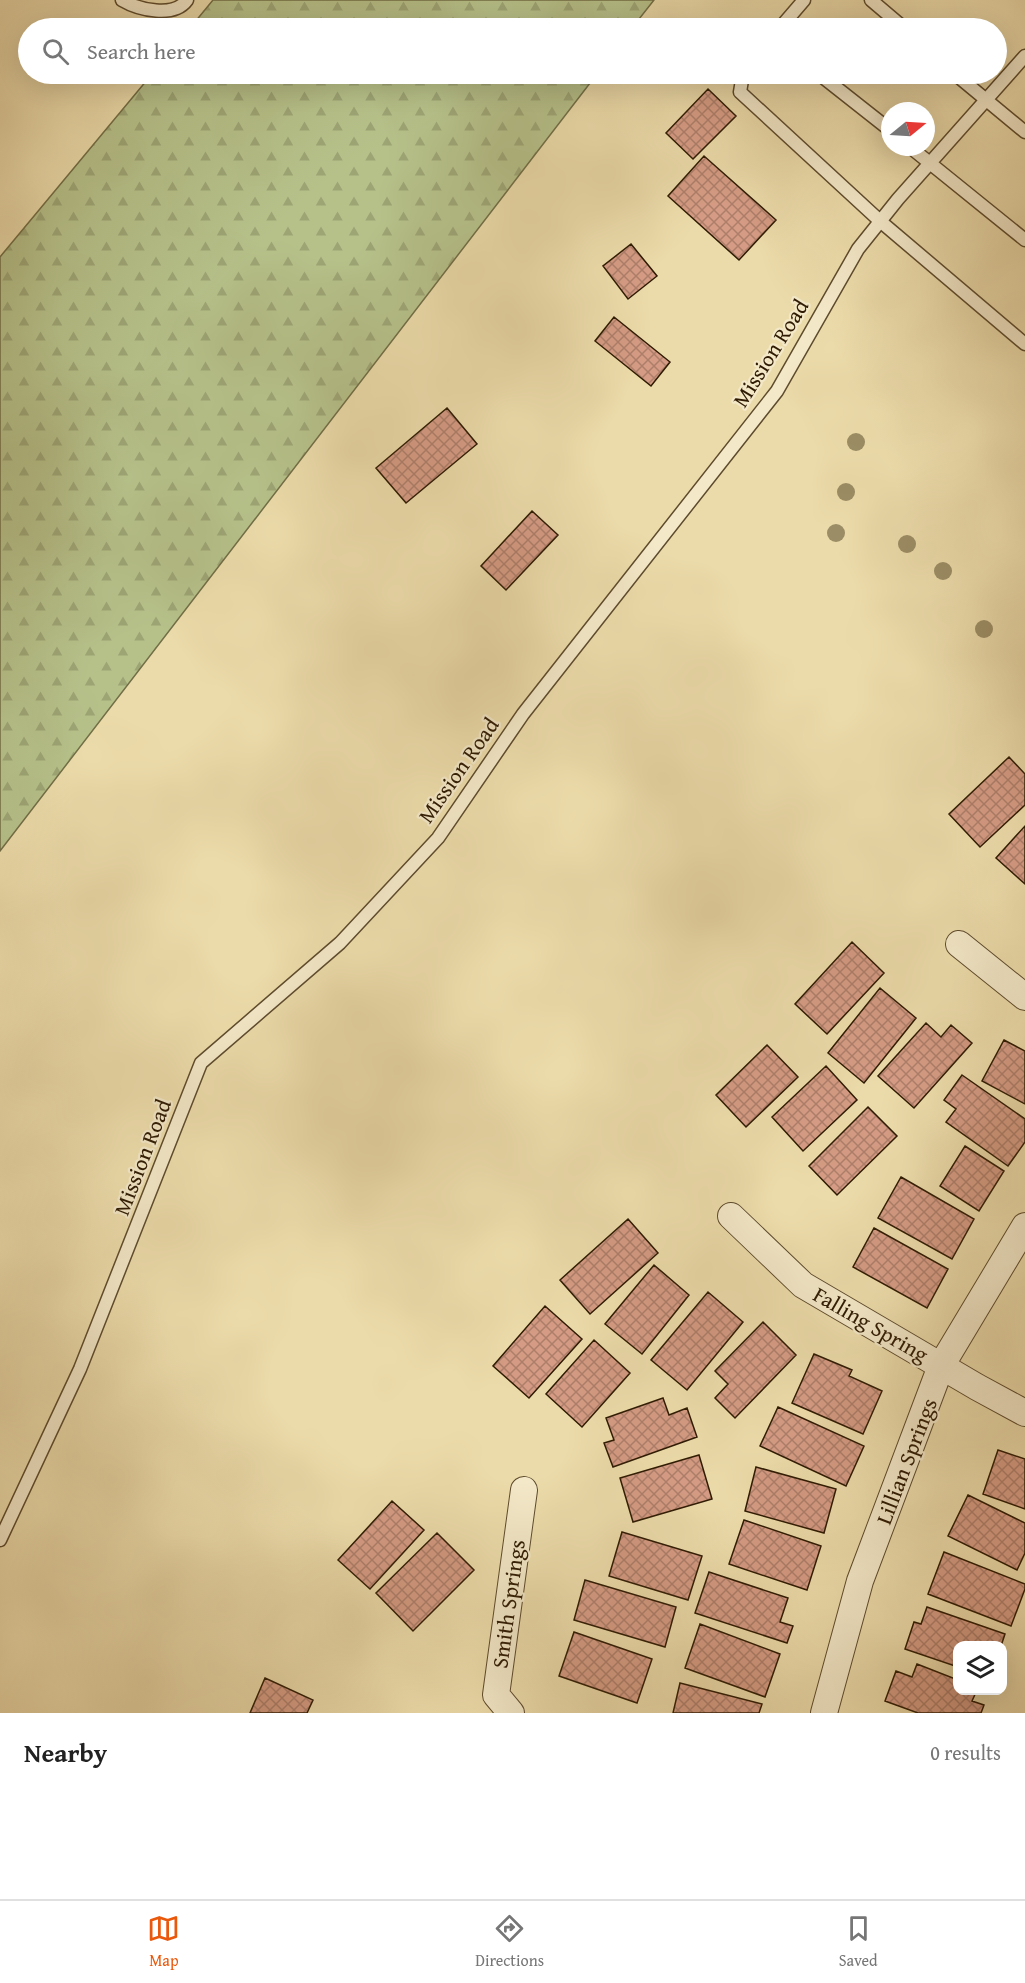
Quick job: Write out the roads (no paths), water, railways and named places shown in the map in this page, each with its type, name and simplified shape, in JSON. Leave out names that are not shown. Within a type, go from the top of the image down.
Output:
[{"type":"street","points":[[959,944],[1025,997]]},
{"type":"street","name":"Falling Spring","points":[[731,1216],[803,1285],[1025,1413]]},
{"type":"street","name":"Lillian Springs","points":[[824,1713],[860,1581],[941,1366],[1025,1226]]},
{"type":"street","name":"Smith Springs","points":[[511,1713],[496,1695],[524,1490]]},
{"type":"lane","points":[[122,0],[164,12],[182,6],[187,0]]},
{"type":"lane","points":[[789,18],[804,0]]},
{"type":"lane","points":[[871,0],[892,18]]},
{"type":"lane","name":"Mission Road","points":[[1007,76],[1025,56]]},
{"type":"lane","points":[[741,84],[740,92],[880,221],[1025,344]]},
{"type":"lane","points":[[832,84],[881,123]]},
{"type":"lane","points":[[967,84],[1025,132]]},
{"type":"lane","name":"Mission Road","points":[[0,1540],[80,1369],[201,1063],[340,943],[438,838],[523,714],[777,391],[858,249],[1000,84]]},
{"type":"lane","points":[[921,156],[1025,240]]}]
